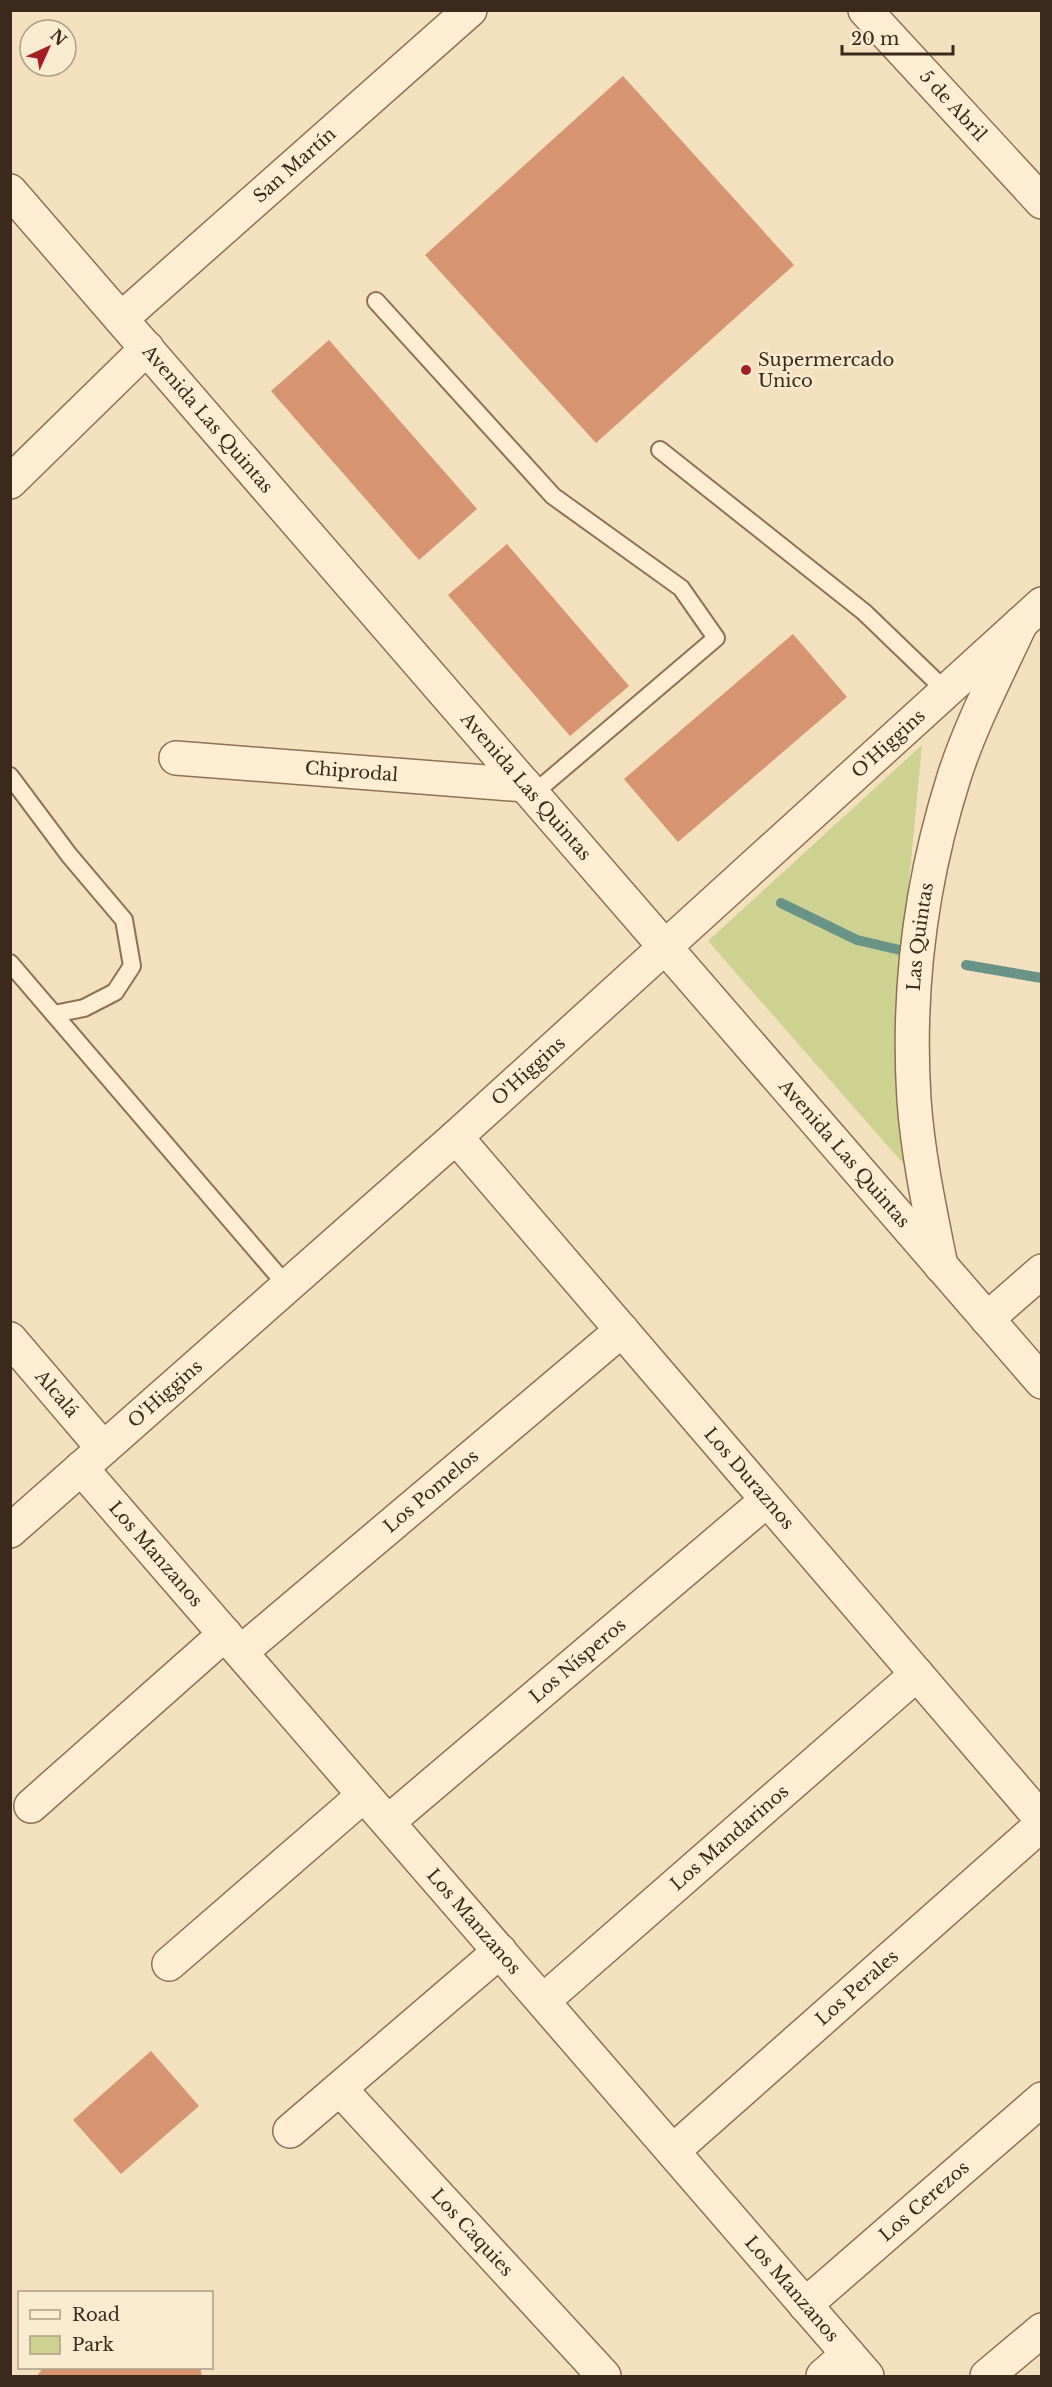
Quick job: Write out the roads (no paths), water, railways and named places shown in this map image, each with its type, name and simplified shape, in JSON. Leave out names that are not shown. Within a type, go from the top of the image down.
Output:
[{"type":"street","name":"San Martín","points":[[121,319],[470,10]]},
{"type":"street","name":"5 de Abril","points":[[865,10],[1041,202]]},
{"type":"street","name":"Avenida Las Quintas","points":[[10,191],[1041,1382]]},
{"type":"street","points":[[10,482],[147,348]]},
{"type":"street","name":"O'Higgins","points":[[10,1531],[456,1137],[1031,613]]},
{"type":"street","name":"Las Quintas","points":[[941,1266],[925,1182],[914,1101],[912,1018],[918,936],[932,855],[955,775],[986,699],[1031,613]]},
{"type":"street","name":"Chiprodal","points":[[176,758],[529,789]]},
{"type":"street","name":"Los Duraznos","points":[[456,1137],[917,1674],[1041,1822]]},
{"type":"street","points":[[987,1319],[1041,1271]]},
{"type":"street","name":"Los Pomelos","points":[[31,1806],[622,1330]]},
{"type":"street","name":"Alcalá","points":[[10,1338],[92,1458]]},
{"type":"street","name":"Los Manzanos","points":[[92,1458],[233,1643],[858,2365]]},
{"type":"street","name":"Los Nísperos","points":[[388,1822],[767,1500]]},
{"type":"street","name":"Los Mandarinos","points":[[543,2001],[917,1674]]},
{"type":"street","points":[[169,1964],[364,1795]]},
{"type":"street","name":"Los Perales","points":[[673,2151],[1041,1822]]},
{"type":"street","points":[[290,2131],[500,1951]]},
{"type":"street","name":"Los Caquies","points":[[340,2089],[604,2376]]},
{"type":"street","name":"Los Cerezos","points":[[805,2305],[1041,2099]]},
{"type":"street","points":[[987,2376],[1041,2330]]},
{"type":"street","points":[[823,2376],[858,2365]]},
{"type":"lane","points":[[376,301],[553,496],[681,588],[716,638],[529,789]]},
{"type":"lane","points":[[660,450],[864,612],[946,691]]},
{"type":"lane","points":[[10,776],[69,855],[124,920],[132,966],[115,992],[84,1008],[54,1014]]},
{"type":"lane","points":[[10,963],[287,1286]]},
{"type":"waterway","points":[[781,903],[857,940],[900,950]]},
{"type":"waterway","points":[[966,965],[1042,978]]},
{"type":"place","name":"Supermercado Unico","points":[[746,370]]}]
